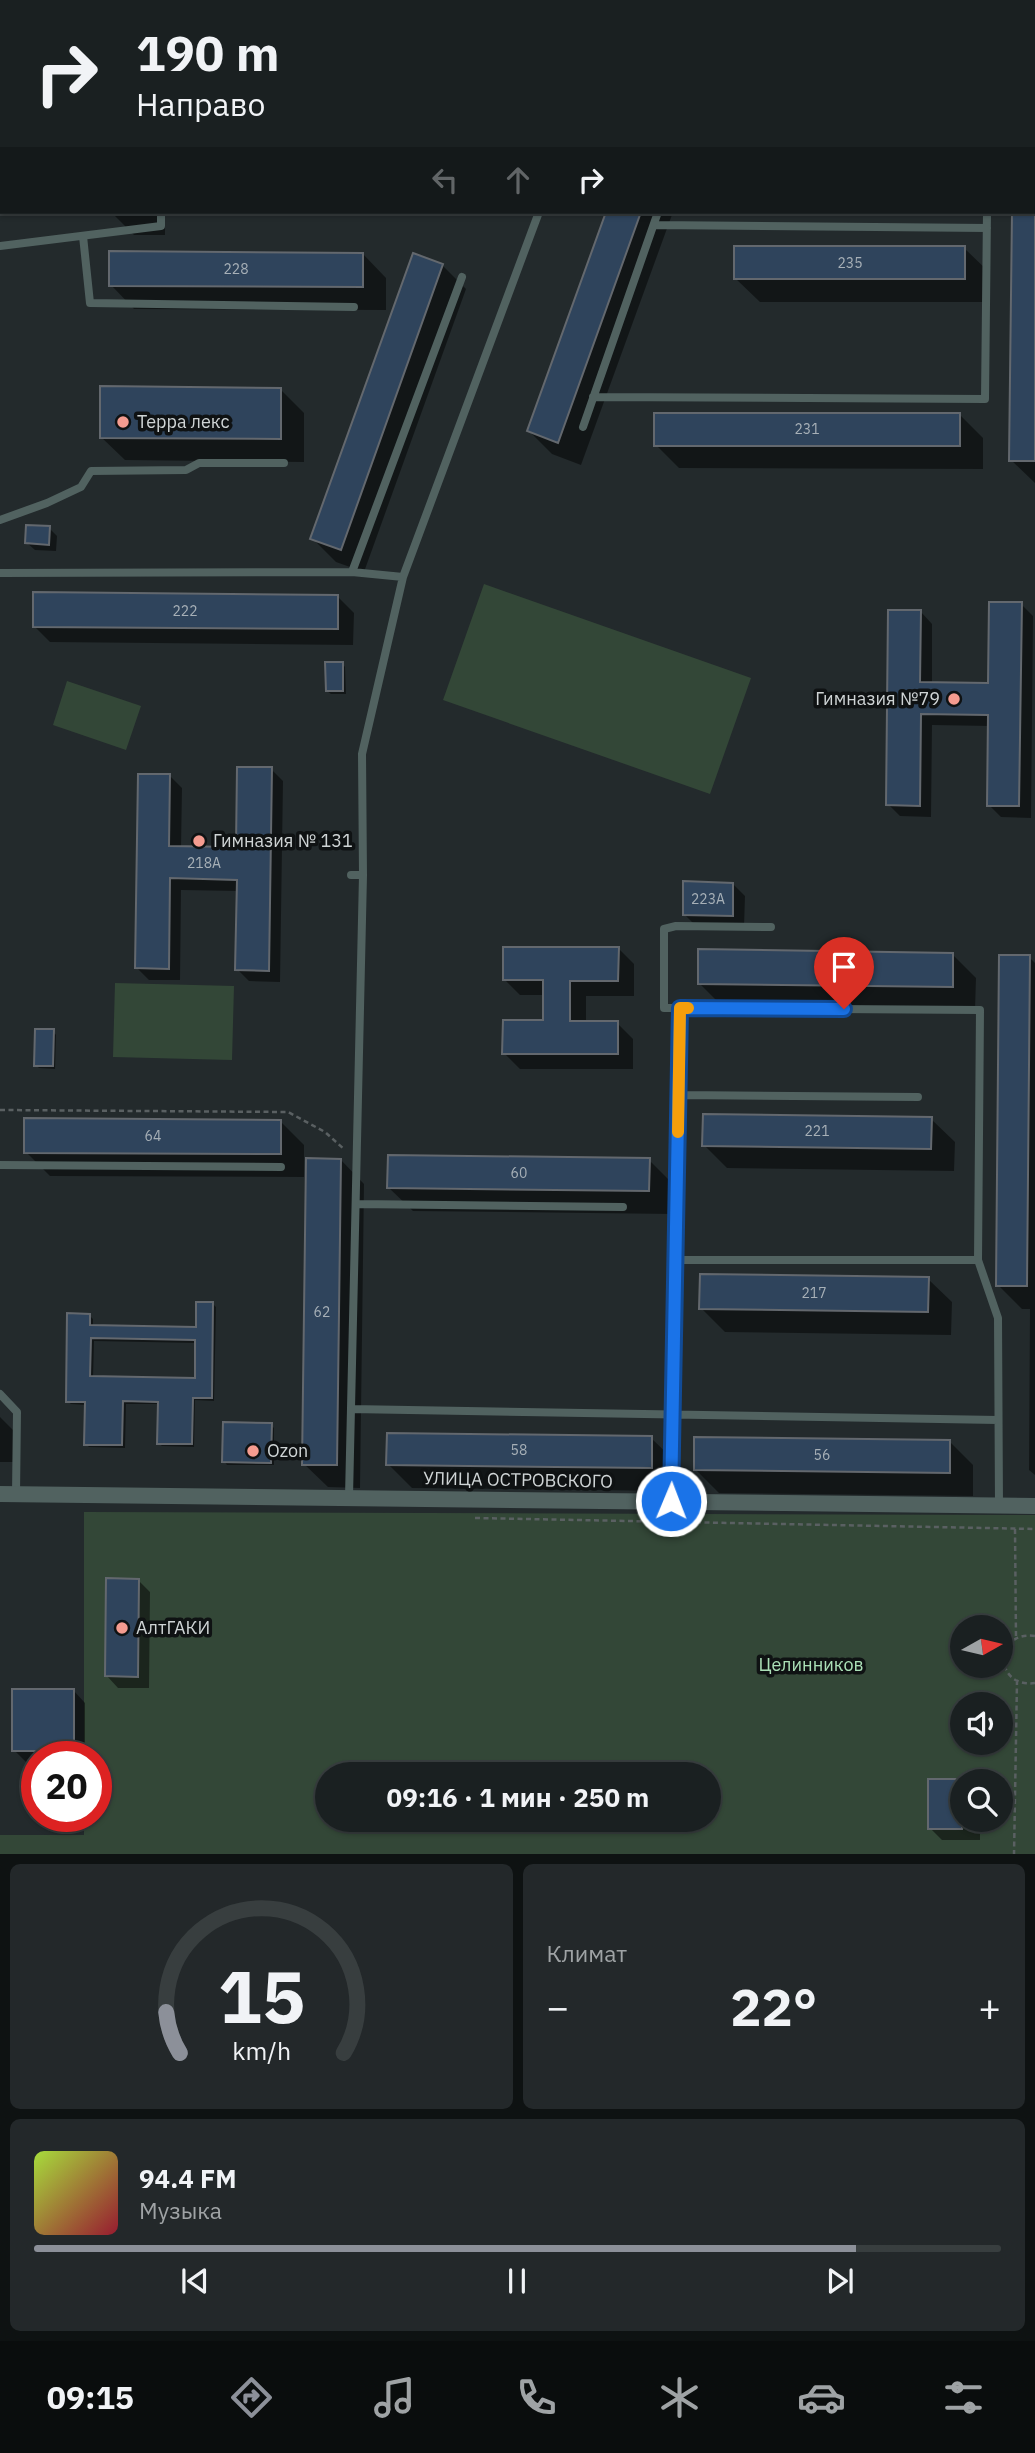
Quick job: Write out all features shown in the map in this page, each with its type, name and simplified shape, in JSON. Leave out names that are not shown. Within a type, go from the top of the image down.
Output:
[{"type":"street","name":"УЛИЦА ОСТРОВСКОГО","points":[[8,1494],[1035,1506]]},
{"type":"lane","points":[[0,246],[161,226],[161,214]]},
{"type":"lane","points":[[349,1497],[363,875],[362,754],[403,577],[538,214]]},
{"type":"lane","points":[[583,427],[658,214]]},
{"type":"lane","points":[[593,397],[985,399],[988,214]]},
{"type":"lane","points":[[654,225],[987,228]]},
{"type":"lane","points":[[83,236],[90,303],[354,307]]},
{"type":"lane","points":[[352,572],[462,278]]},
{"type":"lane","points":[[0,520],[81,487],[91,471],[186,470],[199,463],[284,463]]},
{"type":"lane","points":[[0,573],[352,572],[403,577]]},
{"type":"lane","points":[[351,875],[363,875]]},
{"type":"lane","points":[[771,927],[676,926],[664,929],[664,1008],[980,1010],[978,1260],[998,1318],[999,1506]]},
{"type":"lane","points":[[671,1501],[680,1008]]},
{"type":"lane","points":[[678,1095],[918,1097]]},
{"type":"lane","points":[[0,1165],[281,1167]]},
{"type":"lane","points":[[356,1205],[623,1207]]},
{"type":"lane","points":[[676,1260],[978,1260]]},
{"type":"lane","points":[[0,1394],[17,1412],[8,1494]]},
{"type":"lane","points":[[351,1409],[998,1420]]},
{"type":"path","points":[[0,1110],[288,1112],[325,1132],[357,1160]]},
{"type":"path","points":[[464,1517],[1035,1529]]},
{"type":"path","points":[[1015,1529],[1016,1639]]},
{"type":"path","points":[[1035,1636],[1027,1635],[1007,1646],[1004,1661],[1010,1676],[1017,1681],[1035,1683]]},
{"type":"path","points":[[1014,1854],[1017,1681]]},
{"type":"green space","points":[[484,584],[751,678],[710,794],[443,700]]},
{"type":"green space","points":[[67,681],[141,706],[126,750],[53,725]]},
{"type":"green space","points":[[115,983],[234,986],[232,1060],[113,1057]]},
{"type":"green space","name":"Целинников","points":[[84,1512],[1035,1515],[1035,1854],[0,1854],[0,1835],[84,1835],[84,1832],[112,1832],[112,1741],[84,1741]]},
{"type":"building","points":[[605,214],[640,214],[558,443],[527,431]]},
{"type":"building","points":[[1012,214],[1035,214],[1035,461],[1009,461]]},
{"type":"building","points":[[734,246],[965,246],[965,279],[734,279]]},
{"type":"building","points":[[109,251],[363,253],[363,287],[109,286]]},
{"type":"building","points":[[413,253],[443,264],[341,550],[310,539]]},
{"type":"building","points":[[100,386],[281,388],[281,439],[100,438]]},
{"type":"building","points":[[654,413],[960,413],[960,446],[654,446]]},
{"type":"building","points":[[26,525],[50,526],[49,545],[25,543]]},
{"type":"building","points":[[33,592],[338,595],[338,629],[33,627]]},
{"type":"building","name":"Гимназия №79","points":[[989,602],[1022,602],[1019,806],[987,806],[988,715],[921,714],[920,806],[886,805],[888,610],[921,610],[920,682],[988,683]]},
{"type":"building","points":[[325,662],[343,662],[343,691],[326,691]]},
{"type":"building","points":[[237,767],[272,767],[269,971],[235,970],[237,880],[170,878],[169,969],[135,968],[138,774],[170,774],[169,846],[236,847]]},
{"type":"building","points":[[683,881],[733,883],[733,916],[683,915]]},
{"type":"building","points":[[503,947],[619,947],[618,981],[570,981],[570,1021],[618,1021],[618,1054],[502,1054],[503,1020],[543,1020],[543,980],[503,980]]},
{"type":"building","points":[[698,949],[953,953],[953,987],[698,984]]},
{"type":"building","points":[[999,955],[1030,955],[1027,1286],[996,1286]]},
{"type":"building","points":[[35,1029],[54,1029],[53,1066],[34,1066]]},
{"type":"building","points":[[703,1114],[932,1117],[931,1149],[702,1146]]},
{"type":"building","points":[[24,1118],[281,1120],[281,1154],[24,1153]]},
{"type":"building","points":[[388,1155],[650,1158],[649,1191],[387,1188]]},
{"type":"building","points":[[306,1158],[341,1159],[337,1465],[302,1465]]},
{"type":"building","points":[[700,1274],[929,1277],[928,1312],[699,1309]]},
{"type":"building","points":[[196,1302],[213,1302],[212,1398],[193,1398],[192,1444],[157,1444],[158,1402],[123,1401],[122,1445],[84,1445],[85,1402],[66,1402],[67,1313],[90,1314],[90,1325],[196,1327]],"holes":[[[91,1338],[195,1340],[195,1378],[90,1376]]]},
{"type":"building","points":[[223,1422],[272,1423],[271,1463],[222,1462]]},
{"type":"building","points":[[387,1433],[652,1436],[652,1468],[386,1465]]},
{"type":"building","points":[[694,1437],[950,1440],[950,1473],[694,1470]]},
{"type":"building","name":"АлтГАКИ","points":[[106,1578],[139,1579],[138,1677],[105,1676]]},
{"type":"building","points":[[12,1689],[74,1689],[74,1741],[21,1741],[21,1751],[12,1751]]},
{"type":"building","points":[[928,1779],[950,1779],[950,1829],[928,1829]]},
{"type":"slow traffic","points":[[678,1132],[680,1008],[688,1008]]},
{"type":"place","name":"Терра лекс","points":[[123,422]]},
{"type":"place","name":"Гимназия №79","points":[[954,699]]},
{"type":"place","name":"Гимназия № 131","points":[[199,841]]},
{"type":"place","name":"Ozon","points":[[253,1451]]},
{"type":"place","name":"АлтГАКИ","points":[[122,1628]]},
{"type":"route","points":[[671,1501],[680,1008],[844,1009]]}]
